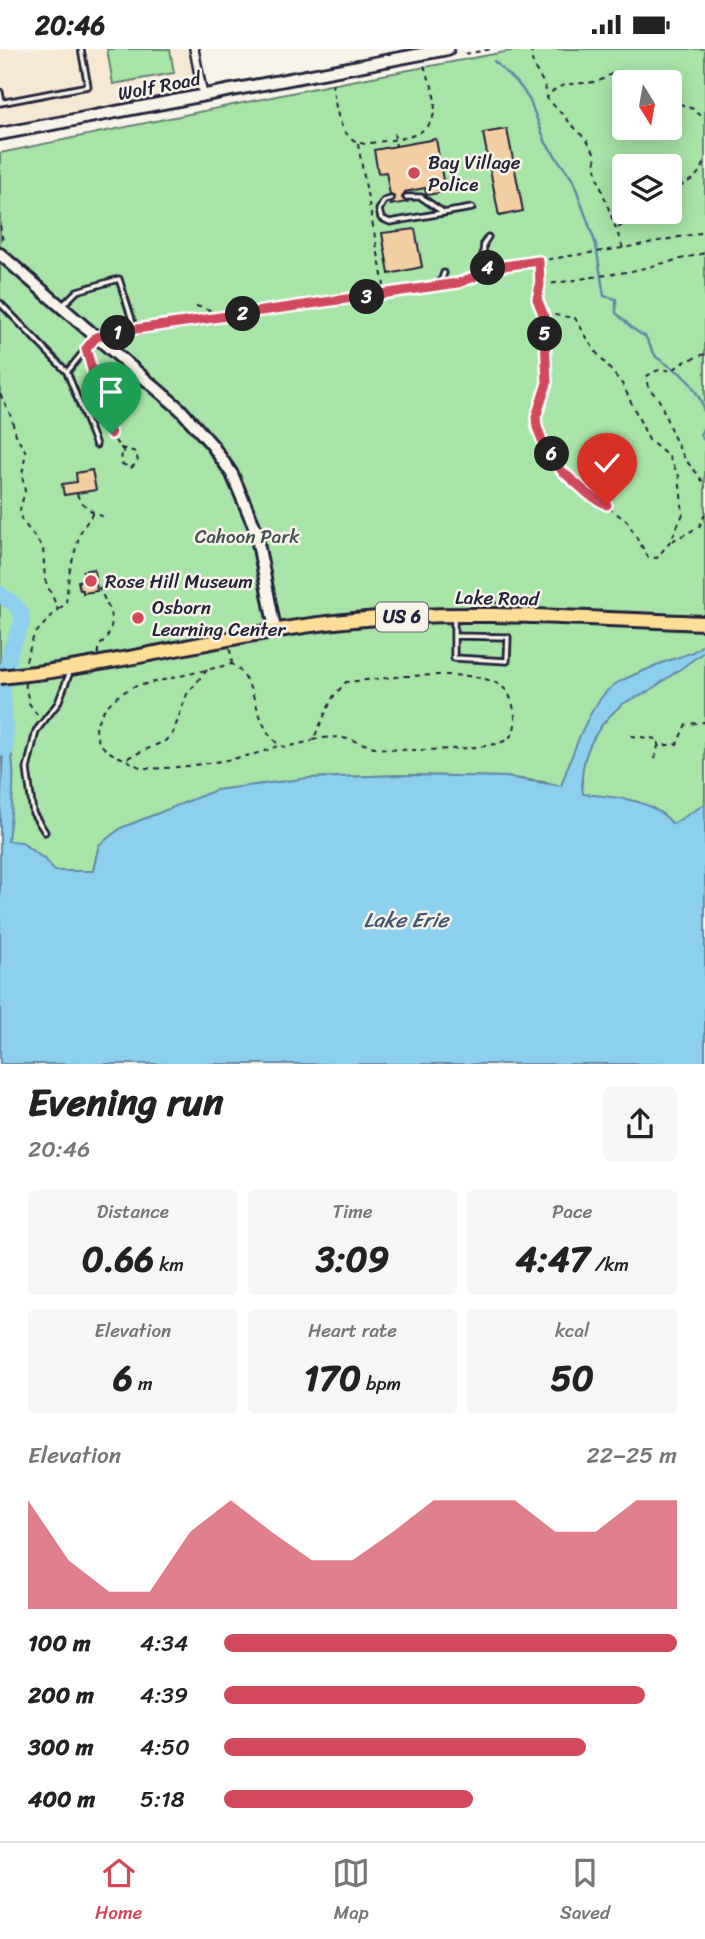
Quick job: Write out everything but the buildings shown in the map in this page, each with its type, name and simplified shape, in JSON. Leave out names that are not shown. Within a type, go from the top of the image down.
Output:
[{"type":"main road","name":"Lake Road","points":[[0,677],[71,668],[275,629],[380,617],[454,616],[705,622]]},
{"type":"street","points":[[194,49],[203,95]]},
{"type":"street","name":"Wolf Road","points":[[0,134],[448,49]]},
{"type":"street","points":[[0,254],[180,409],[212,445],[232,474],[255,528],[275,629]]},
{"type":"lane","points":[[0,92],[1,102],[88,86],[81,49]]},
{"type":"lane","points":[[406,197],[421,197],[444,213]]},
{"type":"lane","points":[[391,199],[384,201],[379,210],[385,221],[472,208]]},
{"type":"lane","points":[[66,372],[96,337],[135,329],[465,282],[482,269],[484,243],[488,237]]},
{"type":"lane","points":[[0,269],[12,265]]},
{"type":"lane","points":[[438,287],[444,273]]},
{"type":"lane","points":[[61,307],[77,291],[119,279],[135,329]]},
{"type":"lane","points":[[0,303],[66,372],[96,445]]},
{"type":"lane","points":[[86,349],[111,434]]},
{"type":"lane","points":[[454,616],[454,636],[454,658],[508,661],[508,637],[454,636]]},
{"type":"lane","points":[[45,832],[33,813],[27,769],[36,731],[58,703],[71,668]]},
{"type":"path","points":[[465,54],[492,49]]},
{"type":"path","points":[[532,49],[534,69],[546,82],[547,98],[588,142],[595,154],[597,177],[623,248]]},
{"type":"path","points":[[358,143],[418,134],[431,125],[436,117],[433,91],[424,63]]},
{"type":"path","points":[[547,98],[551,92],[566,85],[598,82],[612,74]]},
{"type":"path","points":[[332,83],[339,120],[346,134],[358,143],[385,294]]},
{"type":"path","points":[[682,105],[705,120]]},
{"type":"path","points":[[394,134],[396,146]]},
{"type":"path","points":[[682,186],[699,175],[705,162]]},
{"type":"path","points":[[617,228],[623,224]]},
{"type":"path","points":[[0,225],[3,241]]},
{"type":"path","points":[[482,269],[600,252],[705,232]]},
{"type":"path","points":[[540,285],[657,266],[705,253]]},
{"type":"path","points":[[539,261],[540,285],[537,299],[542,313],[547,383],[536,417],[544,445],[571,481],[627,521],[648,557],[657,558],[678,528],[683,503],[679,476],[669,457],[649,440],[622,385],[595,351],[575,318],[542,313]]},
{"type":"path","points":[[705,354],[673,370],[661,369],[647,376],[647,386],[661,404],[677,442],[705,487]]},
{"type":"path","points":[[0,394],[10,414],[17,438],[26,452],[22,475],[25,491],[20,510],[21,519],[43,548],[45,580],[58,609]]},
{"type":"path","points":[[111,434],[125,453]]},
{"type":"path","points":[[121,448],[136,453],[138,462],[131,468],[122,464],[121,448]]},
{"type":"path","points":[[77,494],[80,502],[105,517]]},
{"type":"path","points":[[25,666],[34,635],[66,603],[69,573],[80,533],[94,511]]},
{"type":"path","points":[[670,542],[699,527],[705,514]]},
{"type":"path","points":[[98,655],[99,647],[109,636],[112,625],[108,607],[99,588],[115,585]]},
{"type":"path","points":[[230,648],[232,663],[240,669],[271,739],[278,745]]},
{"type":"path","points":[[232,663],[132,687],[117,694],[99,715],[97,736],[107,751],[141,768],[161,768],[253,753],[278,745],[293,747],[313,740],[345,737],[373,747],[399,750],[481,746],[505,741],[514,730],[515,721],[506,688],[491,679],[405,676],[366,678],[346,682],[339,688],[313,740]]},
{"type":"path","points":[[125,759],[165,741],[173,733],[187,694],[206,670]]},
{"type":"path","points":[[25,676],[29,703],[36,715],[43,719]]},
{"type":"path","points":[[658,746],[677,744],[689,722],[705,722]]},
{"type":"path","points":[[631,736],[658,739],[654,759]]},
{"type":"shaded area","points":[[0,49],[191,49],[196,80],[193,88],[186,92],[0,125]]},
{"type":"green space","points":[[107,49],[170,49],[174,73],[113,84]]},
{"type":"green space","name":"Cahoon Park","points":[[521,49],[705,49],[705,854],[544,782],[506,777],[403,775],[309,778],[99,845],[93,871],[54,871],[34,852],[22,845],[8,842],[0,740],[0,153]]},
{"type":"water","name":"Lake Erie","points":[[705,642],[705,651],[647,692],[622,705],[610,716],[589,746],[582,781],[583,794],[644,804],[664,815],[673,824],[705,804],[705,1064],[0,1064],[0,818],[3,750],[0,730],[5,727],[13,769],[8,841],[22,842],[54,871],[93,871],[99,845],[121,828],[216,790],[309,778],[403,775],[506,777],[561,786],[590,715],[607,691],[628,677],[691,653]]},
{"type":"waterway","points":[[494,61],[521,87],[530,101],[546,143],[573,180],[596,245],[604,296],[616,299],[616,313],[645,336],[656,357],[691,384],[701,401],[705,415]]},
{"type":"waterway","points":[[705,425],[700,435],[705,441]]},
{"type":"waterway","points":[[0,594],[22,614],[22,623],[11,648],[3,690],[6,749]]},
{"type":"place","name":"Bay Village Police","points":[[414,173]]},
{"type":"place","name":"Rose Hill Museum","points":[[91,581]]},
{"type":"place","name":"Osborn Learning Center","points":[[138,618]]},
{"type":"route","points":[[111,434],[86,349],[96,337],[465,282],[482,269],[539,261],[540,285],[537,299],[544,316],[547,383],[536,417],[537,427],[544,445],[562,471],[588,494],[607,505]]}]
